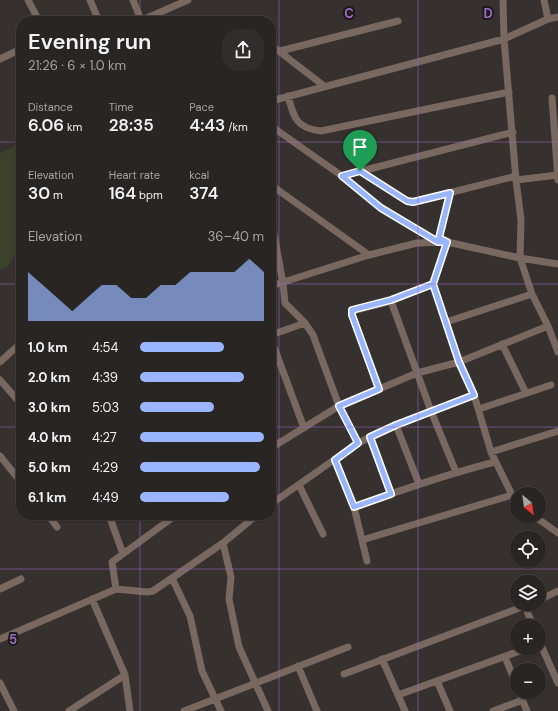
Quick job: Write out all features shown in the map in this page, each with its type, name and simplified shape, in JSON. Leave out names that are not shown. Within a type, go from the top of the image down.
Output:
[{"type":"street","points":[[28,0],[36,16]]},
{"type":"street","points":[[90,0],[97,16]]},
{"type":"street","points":[[133,0],[138,16]]},
{"type":"street","points":[[503,0],[504,39],[521,220],[520,258],[532,294],[548,326],[558,352]]},
{"type":"street","points":[[544,0],[548,19]]},
{"type":"street","points":[[151,16],[185,1]]},
{"type":"street","points":[[276,100],[504,39],[548,19],[558,17]]},
{"type":"street","points":[[280,51],[398,20]]},
{"type":"street","points":[[276,48],[324,86]]},
{"type":"street","points":[[0,59],[16,51]]},
{"type":"street","points":[[288,96],[295,119],[302,125],[312,130],[321,131],[509,92]]},
{"type":"street","points":[[552,98],[556,123],[558,180]]},
{"type":"street","points":[[276,129],[344,176],[381,208],[447,242],[520,258],[558,264]]},
{"type":"street","points":[[344,176],[513,132]]},
{"type":"street","points":[[359,172],[407,201],[413,202],[516,178],[558,171]]},
{"type":"street","points":[[276,189],[369,255]]},
{"type":"street","points":[[439,238],[450,193]]},
{"type":"street","points":[[276,285],[369,255],[439,238]]},
{"type":"street","points":[[447,242],[433,284],[459,362],[479,409],[491,452],[510,489]]},
{"type":"street","points":[[276,255],[283,283],[285,303],[306,323],[315,338],[339,406],[358,443]]},
{"type":"street","points":[[379,389],[351,312],[354,309],[391,300],[433,284]]},
{"type":"street","points":[[446,322],[532,294]]},
{"type":"street","points":[[391,300],[431,411],[456,472]]},
{"type":"street","points":[[276,333],[306,323]]},
{"type":"street","points":[[276,445],[339,406],[417,373],[459,362],[548,326]]},
{"type":"street","points":[[502,344],[526,393]]},
{"type":"street","points":[[0,362],[16,347]]},
{"type":"street","points":[[276,352],[304,428]]},
{"type":"street","points":[[0,380],[16,398]]},
{"type":"street","points":[[479,409],[551,385]]},
{"type":"street","points":[[276,501],[358,443],[396,425],[474,395]]},
{"type":"street","points":[[396,425],[419,484]]},
{"type":"street","points":[[491,452],[558,431]]},
{"type":"street","points":[[370,437],[391,494]]},
{"type":"street","points":[[0,456],[16,476]]},
{"type":"street","points":[[335,460],[354,507],[367,561]]},
{"type":"street","points":[[354,507],[456,472],[495,462]]},
{"type":"street","points":[[299,485],[323,534]]},
{"type":"street","points":[[362,540],[510,499]]},
{"type":"street","points":[[52,520],[57,527]]},
{"type":"street","points":[[111,520],[123,554]]},
{"type":"street","points":[[116,589],[112,562],[169,520]]},
{"type":"street","points":[[0,639],[116,589],[150,592],[223,543],[251,520]]},
{"type":"street","points":[[544,523],[558,533]]},
{"type":"street","points":[[223,543],[231,581],[229,599],[238,641],[268,711]]},
{"type":"street","points":[[172,578],[188,612],[202,671],[221,711]]},
{"type":"street","points":[[0,589],[21,579]]},
{"type":"street","points":[[546,597],[558,591]]},
{"type":"street","points":[[92,599],[125,675],[130,711]]},
{"type":"street","points":[[344,674],[382,658],[511,611]]},
{"type":"street","points":[[184,711],[348,647]]},
{"type":"street","points":[[398,695],[510,655]]},
{"type":"street","points":[[545,655],[558,683]]},
{"type":"street","points":[[505,657],[510,669]]},
{"type":"street","points":[[382,658],[405,711]]},
{"type":"street","points":[[298,666],[318,711]]},
{"type":"street","points":[[69,711],[125,675]]},
{"type":"street","points":[[437,681],[450,711]]},
{"type":"street","points":[[0,683],[2,692],[14,711]]},
{"type":"street","points":[[493,711],[523,700],[527,711]]},
{"type":"green space","points":[[16,146],[16,254],[8,267],[0,270],[0,153]]},
{"type":"route","points":[[360,171],[342,176],[385,211],[438,242],[447,242],[433,284],[391,300],[354,309],[351,312],[379,389],[339,406],[358,443],[335,460],[354,507],[391,494],[370,437],[396,425],[474,395],[459,362],[433,284],[447,242],[439,238],[450,193],[413,202],[407,201],[360,171]]}]
